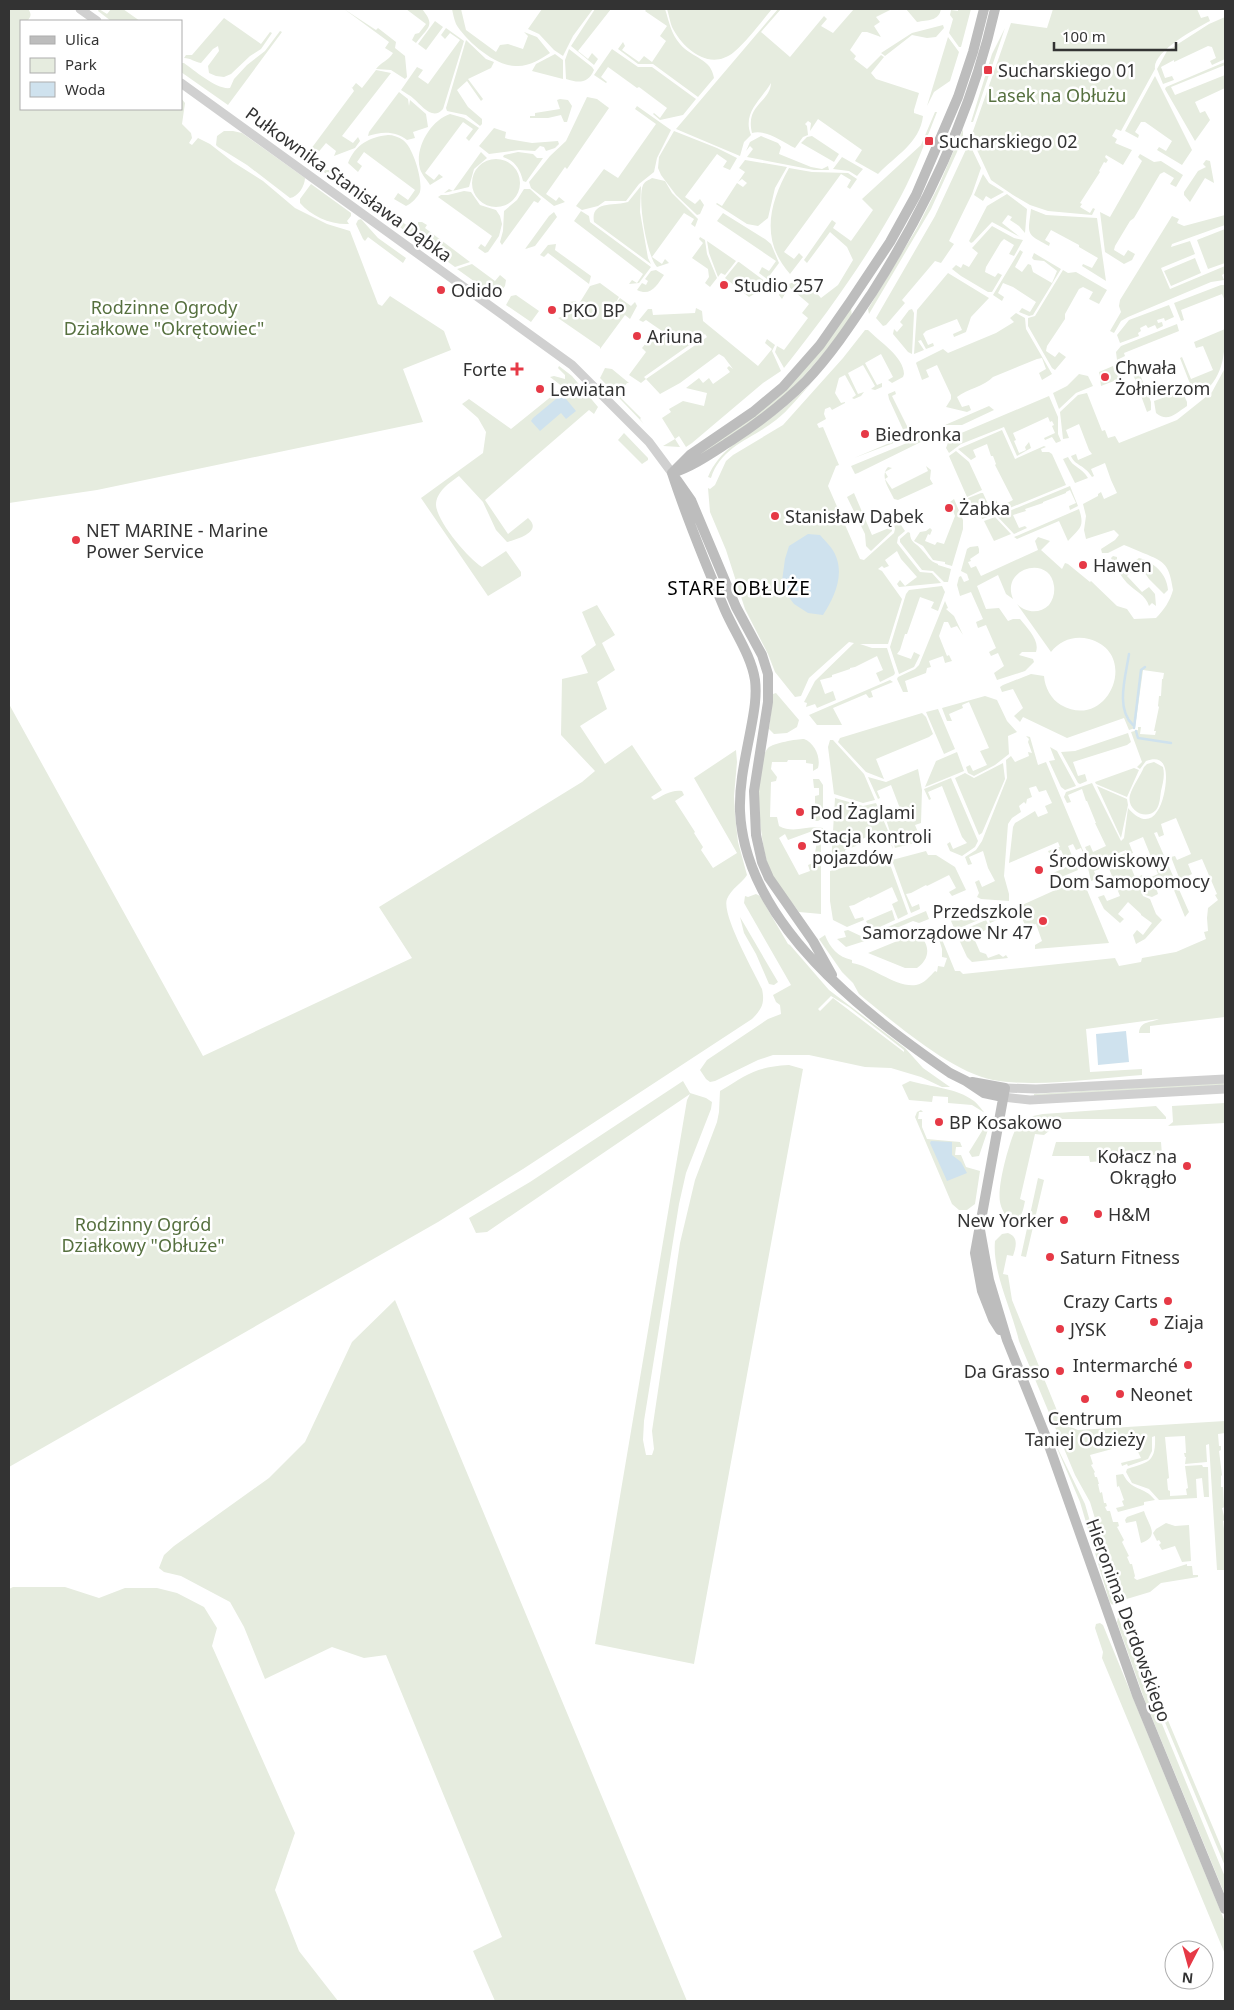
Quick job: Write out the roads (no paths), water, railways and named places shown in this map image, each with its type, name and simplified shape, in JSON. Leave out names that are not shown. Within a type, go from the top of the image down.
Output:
[{"type":"main road","points":[[672,473],[690,455],[753,412],[782,387],[820,346],[850,302],[890,242],[916,195],[960,90],[984,9]]},
{"type":"main road","points":[[672,473],[685,469],[764,418],[806,381],[858,315],[893,260],[934,184],[980,67],[995,9]]},
{"type":"main road","name":"Pułkownika Stanisława Dąbka","points":[[672,473],[711,575],[751,666],[756,689],[742,776],[740,812],[748,854],[759,883],[795,941],[810,959],[858,1003],[950,1073],[966,1081],[1004,1093]]},
{"type":"main road","name":"Pułkownika Stanisława Dąbka","points":[[672,473],[691,500],[736,607],[762,655],[768,674],[769,686],[763,740],[757,769],[755,807],[758,848],[769,878],[813,941],[836,982]]},
{"type":"main road","points":[[749,740],[763,740]]},
{"type":"main road","points":[[759,883],[769,878]]},
{"type":"main road","name":"Hieronima Derdowskiego","points":[[1004,1093],[975,1253],[980,1284],[993,1319],[1007,1340],[1046,1437],[1137,1695],[1225,1909]]},
{"type":"street","points":[[80,9],[96,20]]},
{"type":"street","name":"Pułkownika Stanisława Dąbka","points":[[182,84],[572,364],[658,452],[672,473]]},
{"type":"street","name":"Pułkownika Stanisława Dąbka","points":[[1004,1093],[1225,1079]]},
{"type":"street","name":"Pułkownika Stanisława Dąbka","points":[[1004,1093],[1030,1100],[1225,1089]]},
{"type":"water","points":[[562,394],[576,411],[566,419],[561,413],[540,431],[531,421]]},
{"type":"water","points":[[808,534],[820,535],[832,549],[838,562],[837,586],[823,615],[808,613],[794,604],[788,596],[782,581],[789,546]]},
{"type":"water","points":[[1126,1031],[1129,1062],[1098,1065],[1096,1034]]},
{"type":"water","points":[[931,1141],[952,1142],[952,1155],[961,1162],[967,1173],[947,1181],[930,1143]]},
{"type":"waterway","points":[[1129,654],[1124,681],[1123,701],[1124,710],[1133,725]]},
{"type":"waterway","points":[[1134,728],[1141,670],[1145,667]]},
{"type":"waterway","points":[[1136,731],[1138,738],[1171,743]]},
{"type":"place","name":"Sucharskiego 01","points":[[988,70]]},
{"type":"place","name":"Sucharskiego 02","points":[[929,141]]},
{"type":"place","name":"Studio 257","points":[[724,285]]},
{"type":"place","name":"Odido","points":[[441,290]]},
{"type":"place","name":"PKO BP","points":[[552,310]]},
{"type":"place","name":"Ariuna","points":[[637,336]]},
{"type":"place","name":"Forte","points":[[517,369]]},
{"type":"place","name":"Chwała Żołnierzom","points":[[1105,377]]},
{"type":"place","name":"Lewiatan","points":[[540,389]]},
{"type":"place","name":"Biedronka","points":[[865,434]]},
{"type":"place","name":"Żabka","points":[[949,508]]},
{"type":"place","name":"Stanisław Dąbek","points":[[775,516]]},
{"type":"place","name":"NET MARINE - Marine Power Service","points":[[76,540]]},
{"type":"place","name":"Hawen","points":[[1083,565]]},
{"type":"place","name":"Pod Żaglami","points":[[800,812]]},
{"type":"place","name":"Stacja kontroli pojazdów","points":[[802,846]]},
{"type":"place","name":"Środowiskowy Dom Samopomocy","points":[[1039,870]]},
{"type":"place","name":"Przedszkole Samorządowe Nr 47","points":[[1043,921]]},
{"type":"place","name":"BP Kosakowo","points":[[939,1122]]},
{"type":"place","name":"Kołacz na Okrągło","points":[[1187,1166]]},
{"type":"place","name":"H&M","points":[[1098,1214]]},
{"type":"place","name":"New Yorker","points":[[1064,1220]]},
{"type":"place","name":"Saturn Fitness","points":[[1050,1257]]},
{"type":"place","name":"Crazy Carts","points":[[1168,1301]]},
{"type":"place","name":"Ziaja","points":[[1154,1322]]},
{"type":"place","name":"JYSK","points":[[1060,1329]]},
{"type":"place","name":"Intermarché","points":[[1188,1365]]},
{"type":"place","name":"Da Grasso","points":[[1060,1371]]},
{"type":"place","name":"Neonet","points":[[1120,1394]]},
{"type":"place","name":"Centrum Taniej Odzieży","points":[[1085,1399]]},
{"type":"district","name":"STARE OBŁUŻE","points":[[739,588]]},
{"type":"park label","name":"Lasek na Obłużu","points":[[1057,95]]},
{"type":"park label","name":"Rodzinne Ogrody Działkowe \"Okrętowiec\"","points":[[164,317]]},
{"type":"park label","name":"Rodzinny Ogród Działkowy \"Obłuże\"","points":[[143,1234]]}]
